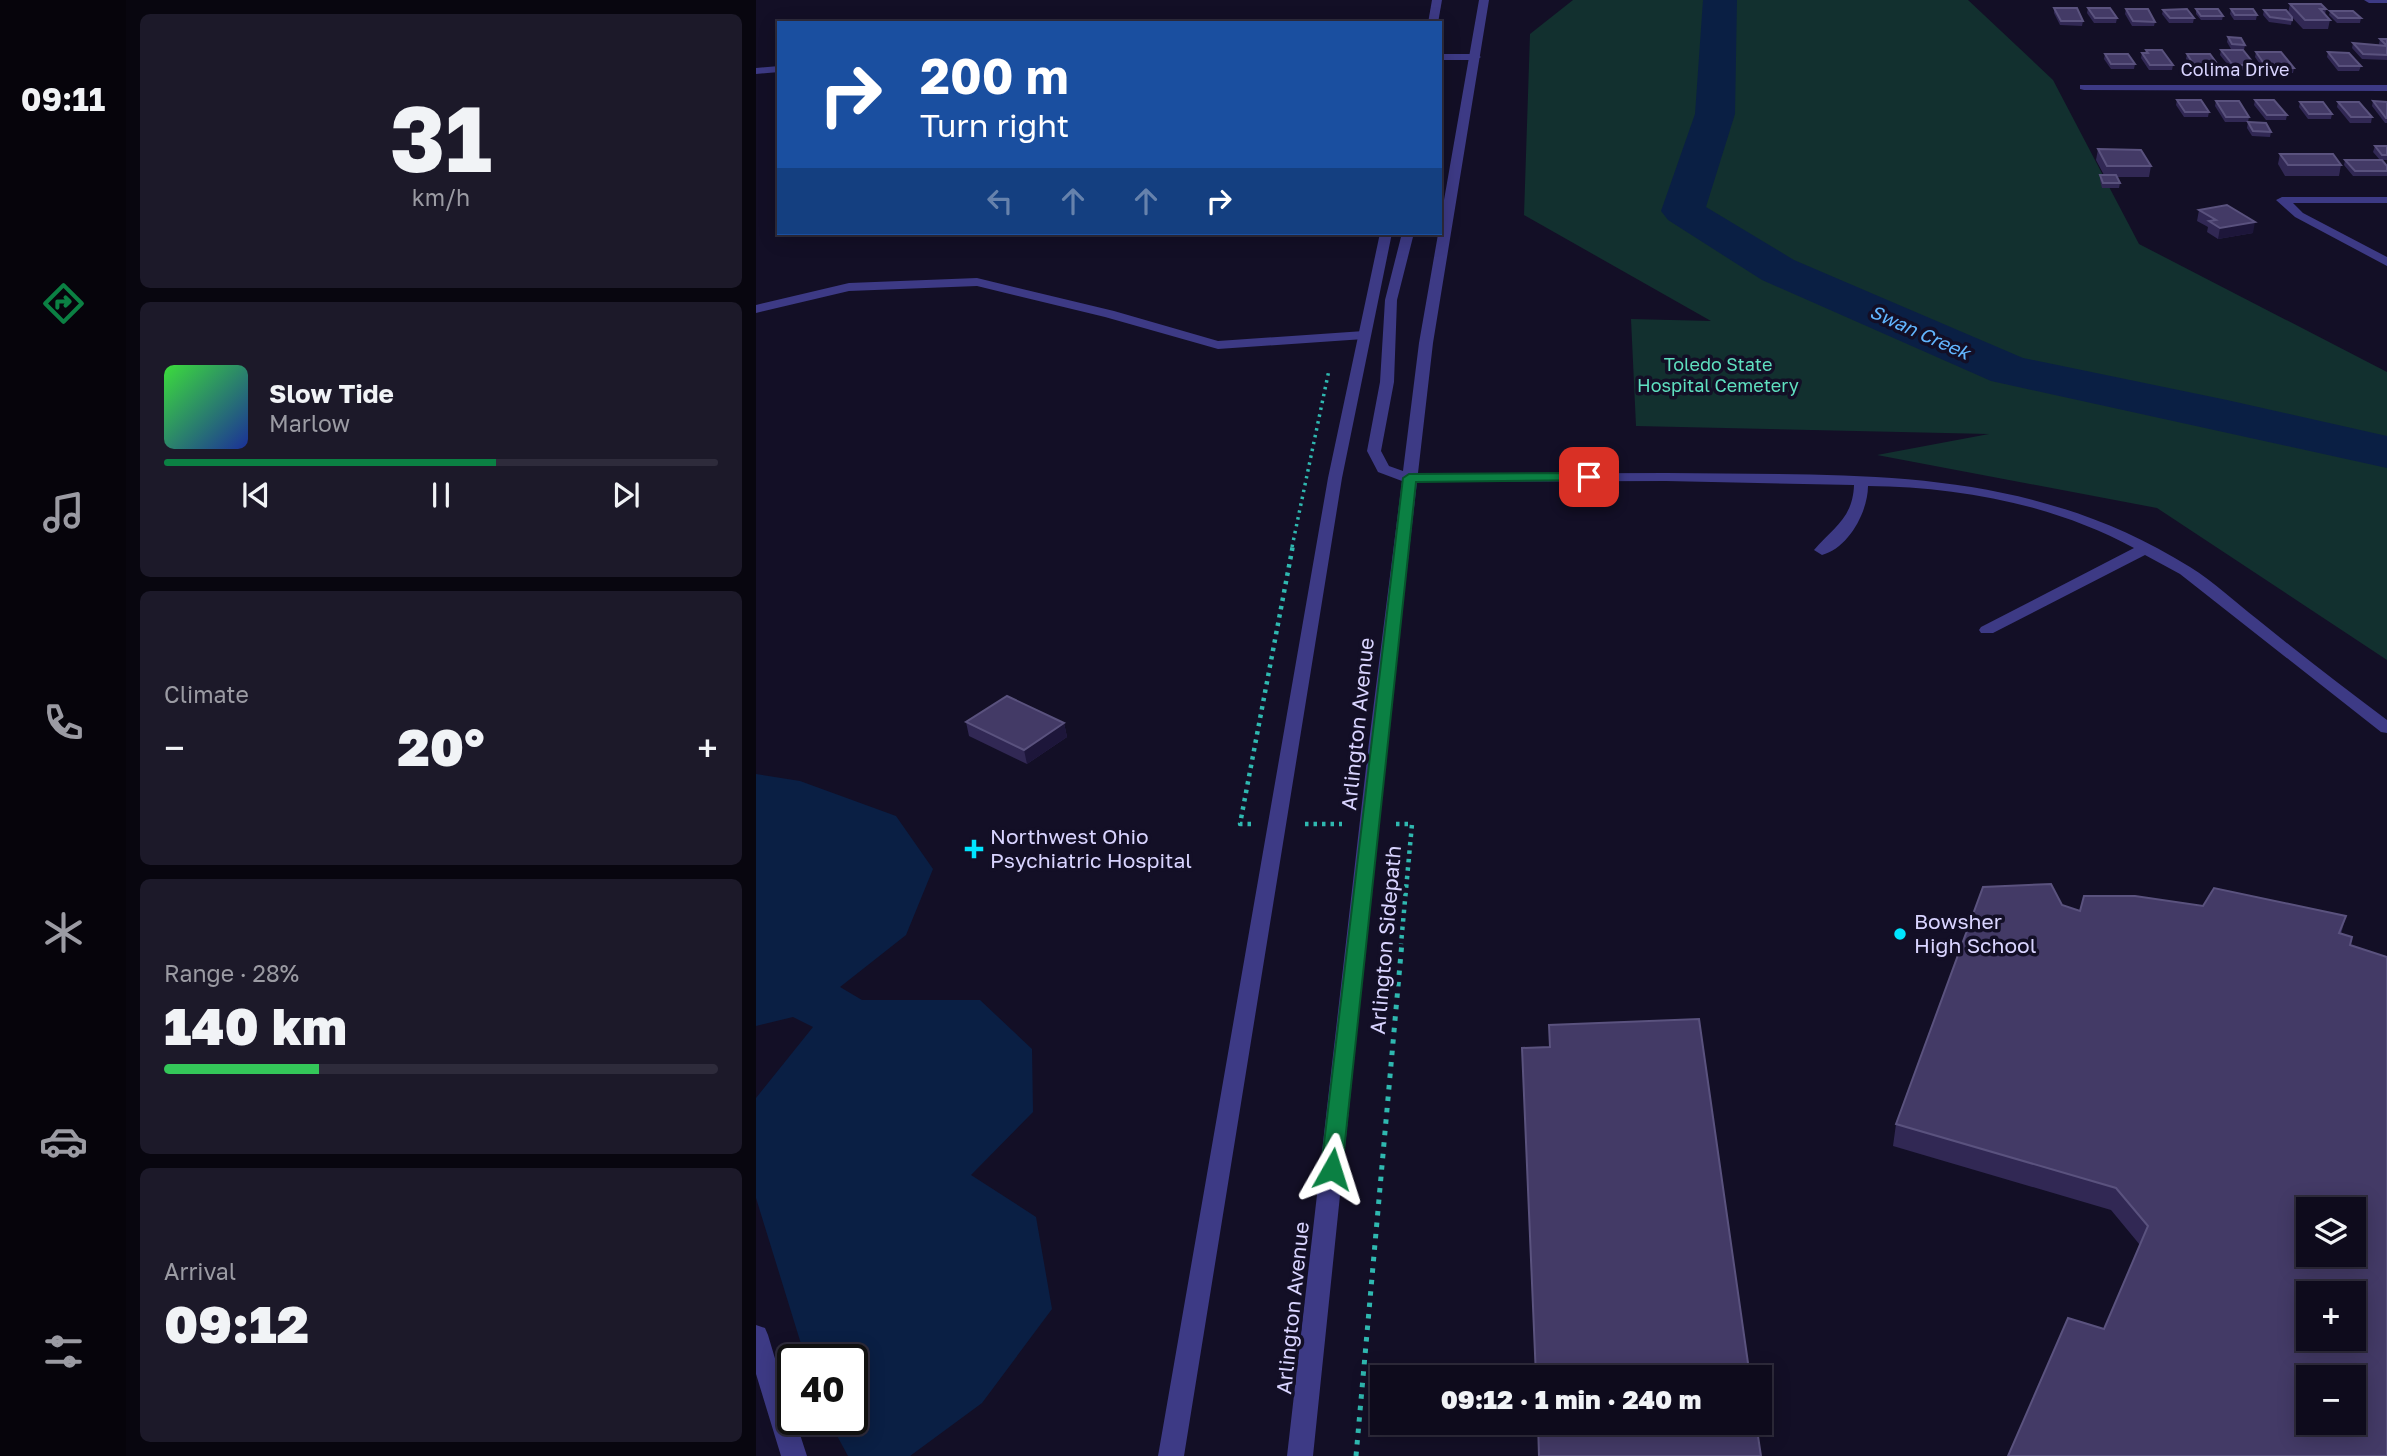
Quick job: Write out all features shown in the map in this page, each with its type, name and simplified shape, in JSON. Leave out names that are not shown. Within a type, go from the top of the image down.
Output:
[{"type":"street","points":[[1433,21],[1437,0]]},
{"type":"street","name":"Arlington Avenue","points":[[1300,1456],[1369,824],[1426,343],[1484,0]]},
{"type":"street","points":[[2369,0],[2387,0]]},
{"type":"street","points":[[1442,57],[1476,57]]},
{"type":"street","points":[[756,71],[777,69]]},
{"type":"street","name":"Colima Drive","points":[[2084,87],[2387,88]]},
{"type":"street","points":[[2387,200],[2282,200],[2299,215],[2387,262]]},
{"type":"street","points":[[1171,1456],[1335,478],[1387,235]]},
{"type":"street","points":[[1407,235],[1391,300],[1387,382],[1374,451],[1383,469],[1409,478],[1666,477],[1861,480],[1940,485],[2013,499],[2079,517],[2146,548],[2209,586],[2298,661],[2387,728]]},
{"type":"street","points":[[756,309],[849,287],[977,282],[1109,314],[1218,345],[1364,335]]},
{"type":"street","points":[[1822,550],[1849,527],[1855,517],[1860,504],[1861,480]]},
{"type":"street","points":[[1987,629],[2146,548]]},
{"type":"street","points":[[756,1335],[794,1456]]},
{"type":"path","name":"Arlington Sidepath","points":[[1331,365],[1312,442],[1240,824],[1412,824],[1356,1456]]},
{"type":"green space","name":"Toledo State Hospital Cemetery","points":[[1573,0],[1968,0],[2053,80],[2139,244],[2387,372],[2387,660],[2157,508],[1877,455],[1989,434],[1636,426],[1631,319],[1711,321],[1524,215],[1530,34]]},
{"type":"water","points":[[756,774],[800,781],[896,816],[933,869],[906,935],[840,987],[862,1000],[980,1000],[1032,1049],[1033,1112],[971,1175],[1036,1217],[1052,1309],[982,1403],[910,1456],[848,1456],[837,1435],[868,1435],[868,1344],[801,1344],[756,1198],[756,1098],[813,1027],[793,1017],[756,1026]]},
{"type":"building","points":[[2290,4],[2321,4],[2326,9],[2320,9],[2330,20],[2305,20]]},
{"type":"building","points":[[2054,8],[2077,8],[2083,21],[2061,21]]},
{"type":"building","points":[[2088,8],[2110,8],[2117,18],[2095,18]]},
{"type":"building","points":[[2126,9],[2148,9],[2155,22],[2133,21]]},
{"type":"building","points":[[2187,9],[2194,18],[2170,18],[2163,10]]},
{"type":"building","points":[[2196,9],[2218,9],[2223,16],[2201,16]]},
{"type":"building","points":[[2231,9],[2253,9],[2257,15],[2235,15]]},
{"type":"building","points":[[2264,10],[2286,10],[2292,20],[2270,17]]},
{"type":"building","points":[[2330,11],[2353,11],[2361,18],[2338,18]]},
{"type":"building","points":[[2228,37],[2241,38],[2245,45],[2232,44]]},
{"type":"building","points":[[2353,43],[2387,46],[2387,55],[2363,54]]},
{"type":"building","points":[[2146,50],[2162,50],[2173,65],[2150,65],[2142,53],[2148,53]]},
{"type":"building","points":[[2221,50],[2243,50],[2255,65],[2233,65]]},
{"type":"building","points":[[2256,52],[2281,52],[2294,68],[2267,68]]},
{"type":"building","points":[[2328,52],[2349,53],[2361,66],[2339,66]]},
{"type":"building","points":[[2105,54],[2128,54],[2135,64],[2111,64]]},
{"type":"building","points":[[2187,54],[2210,54],[2218,65],[2194,65]]},
{"type":"building","points":[[2177,100],[2201,100],[2209,112],[2185,112]]},
{"type":"building","points":[[2255,100],[2274,100],[2287,115],[2267,115]]},
{"type":"building","points":[[2216,101],[2239,101],[2249,117],[2226,117]]},
{"type":"building","points":[[2373,101],[2387,102],[2387,118],[2386,118]]},
{"type":"building","points":[[2300,102],[2323,102],[2332,114],[2309,114]]},
{"type":"building","points":[[2338,102],[2359,102],[2372,117],[2351,117]]},
{"type":"building","points":[[2248,122],[2266,123],[2271,132],[2253,131]]},
{"type":"building","points":[[2375,146],[2387,146],[2387,155],[2382,155]]},
{"type":"building","points":[[2098,149],[2141,150],[2151,166],[2107,166]]},
{"type":"building","points":[[2280,154],[2333,154],[2341,165],[2288,165]]},
{"type":"building","points":[[2345,160],[2382,160],[2387,171],[2355,171]]},
{"type":"building","points":[[2100,175],[2116,175],[2120,183],[2103,183]]},
{"type":"building","points":[[2227,205],[2255,222],[2220,228],[2209,221],[2216,220],[2199,210]]},
{"type":"building","points":[[1007,696],[1064,723],[1024,750],[966,722]]},
{"type":"building","points":[[2051,884],[2062,905],[2080,911],[2084,896],[2135,896],[2203,906],[2214,888],[2346,916],[2339,933],[2352,937],[2350,945],[2387,957],[2387,1456],[2008,1456],[2068,1318],[2104,1329],[2148,1226],[2116,1188],[1896,1124],[1983,887]]},
{"type":"building","points":[[1699,1019],[1748,1365],[1535,1365],[1522,1048],[1550,1047],[1549,1025]]},
{"type":"building","points":[[1538,1435],[1758,1435],[1761,1456],[1539,1456]]},
{"type":"waterway","name":"Swan Creek","points":[[1720,0],[1715,114],[1683,211],[1778,270],[2009,370],[2227,415],[2387,452]]},
{"type":"place","name":"Northwest Ohio Psychiatric Hospital","points":[[974,849]]},
{"type":"place","name":"Bowsher High School","points":[[1900,934]]},
{"type":"route","points":[[1332,1169],[1409,478],[1589,477]]}]
